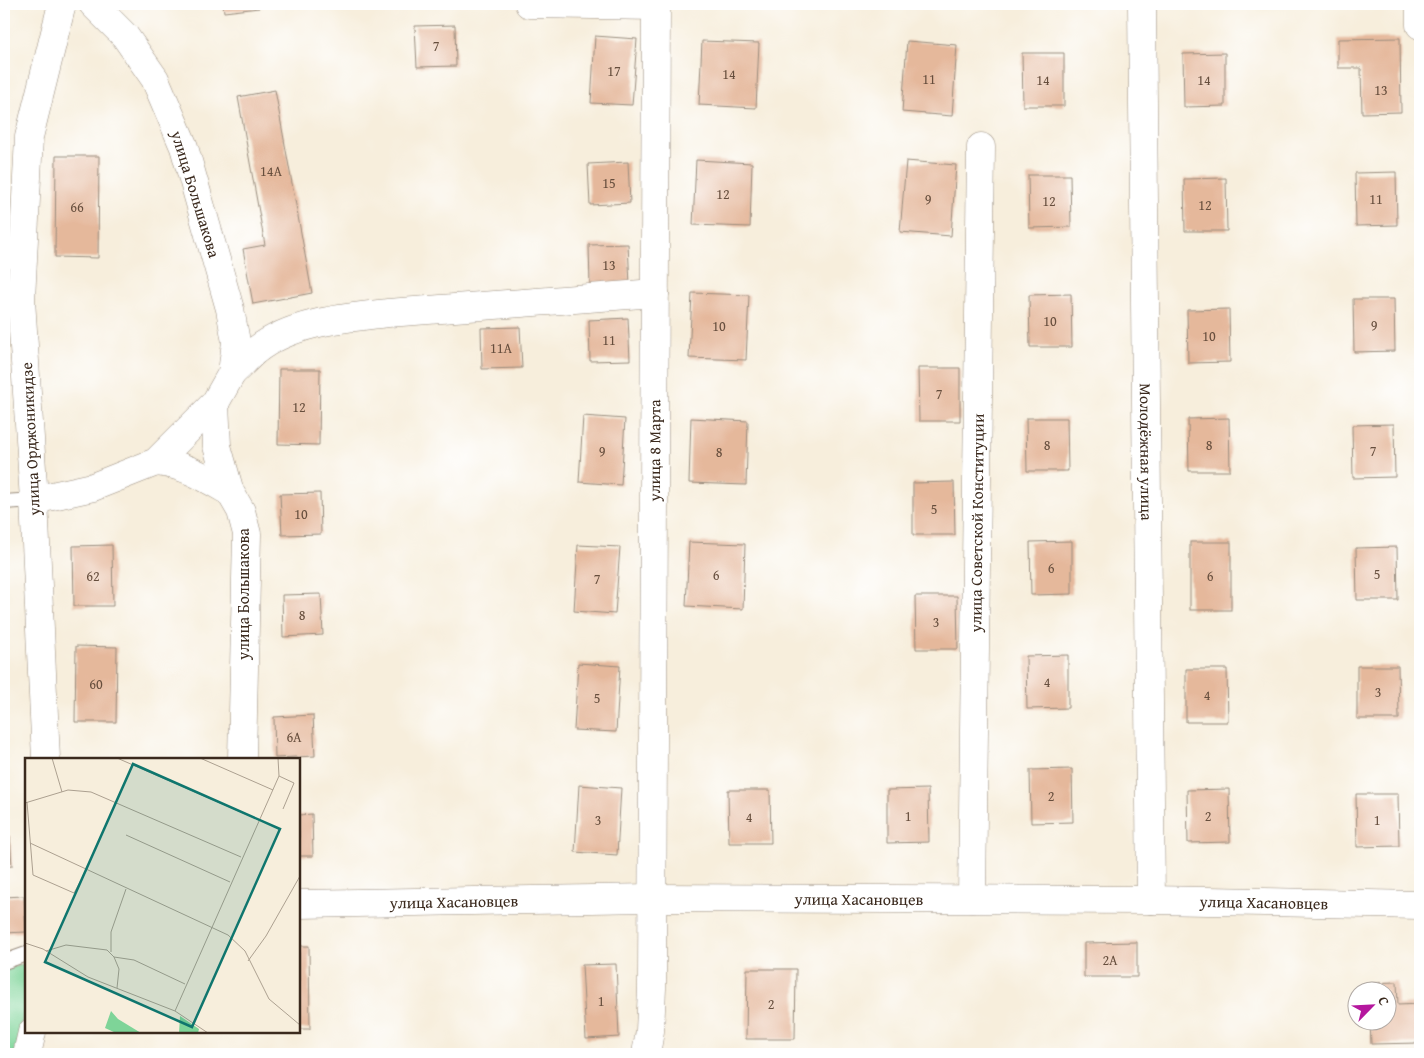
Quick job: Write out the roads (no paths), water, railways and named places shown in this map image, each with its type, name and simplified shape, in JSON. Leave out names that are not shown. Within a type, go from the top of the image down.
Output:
[{"type":"street","name":"улица Орджоникидзе","points":[[46,758],[34,500],[21,300],[29,137],[62,4]]},
{"type":"street","name":"улица Большакова","points":[[34,500],[93,487],[156,462],[215,403],[232,373],[236,342],[230,309],[184,146],[156,79],[125,36],[93,4]]},
{"type":"street","points":[[529,4],[656,5]]},
{"type":"street","name":"Молодёжная улица","points":[[1142,4],[1151,900]]},
{"type":"street","points":[[1420,4],[1420,25]]},
{"type":"street","name":"улица 8 Марта","points":[[646,1054],[650,1031],[652,988],[656,5]]},
{"type":"street","name":"улица Советской Конституции","points":[[972,900],[981,147]]},
{"type":"street","points":[[232,373],[256,350],[281,336],[313,325],[352,317],[655,293]]},
{"type":"street","name":"улица Большакова","points":[[215,403],[217,446],[230,492],[241,511],[246,534],[242,758]]},
{"type":"street","points":[[156,462],[174,463],[230,492]]},
{"type":"street","name":"улица Хасановцев","points":[[300,904],[651,898],[1151,900],[1420,905]]},
{"type":"street","points":[[27,1054],[32,1033]]},
{"type":"lane","points":[[4,502],[34,500]]},
{"type":"lane","points":[[4,962],[25,954]]}]
